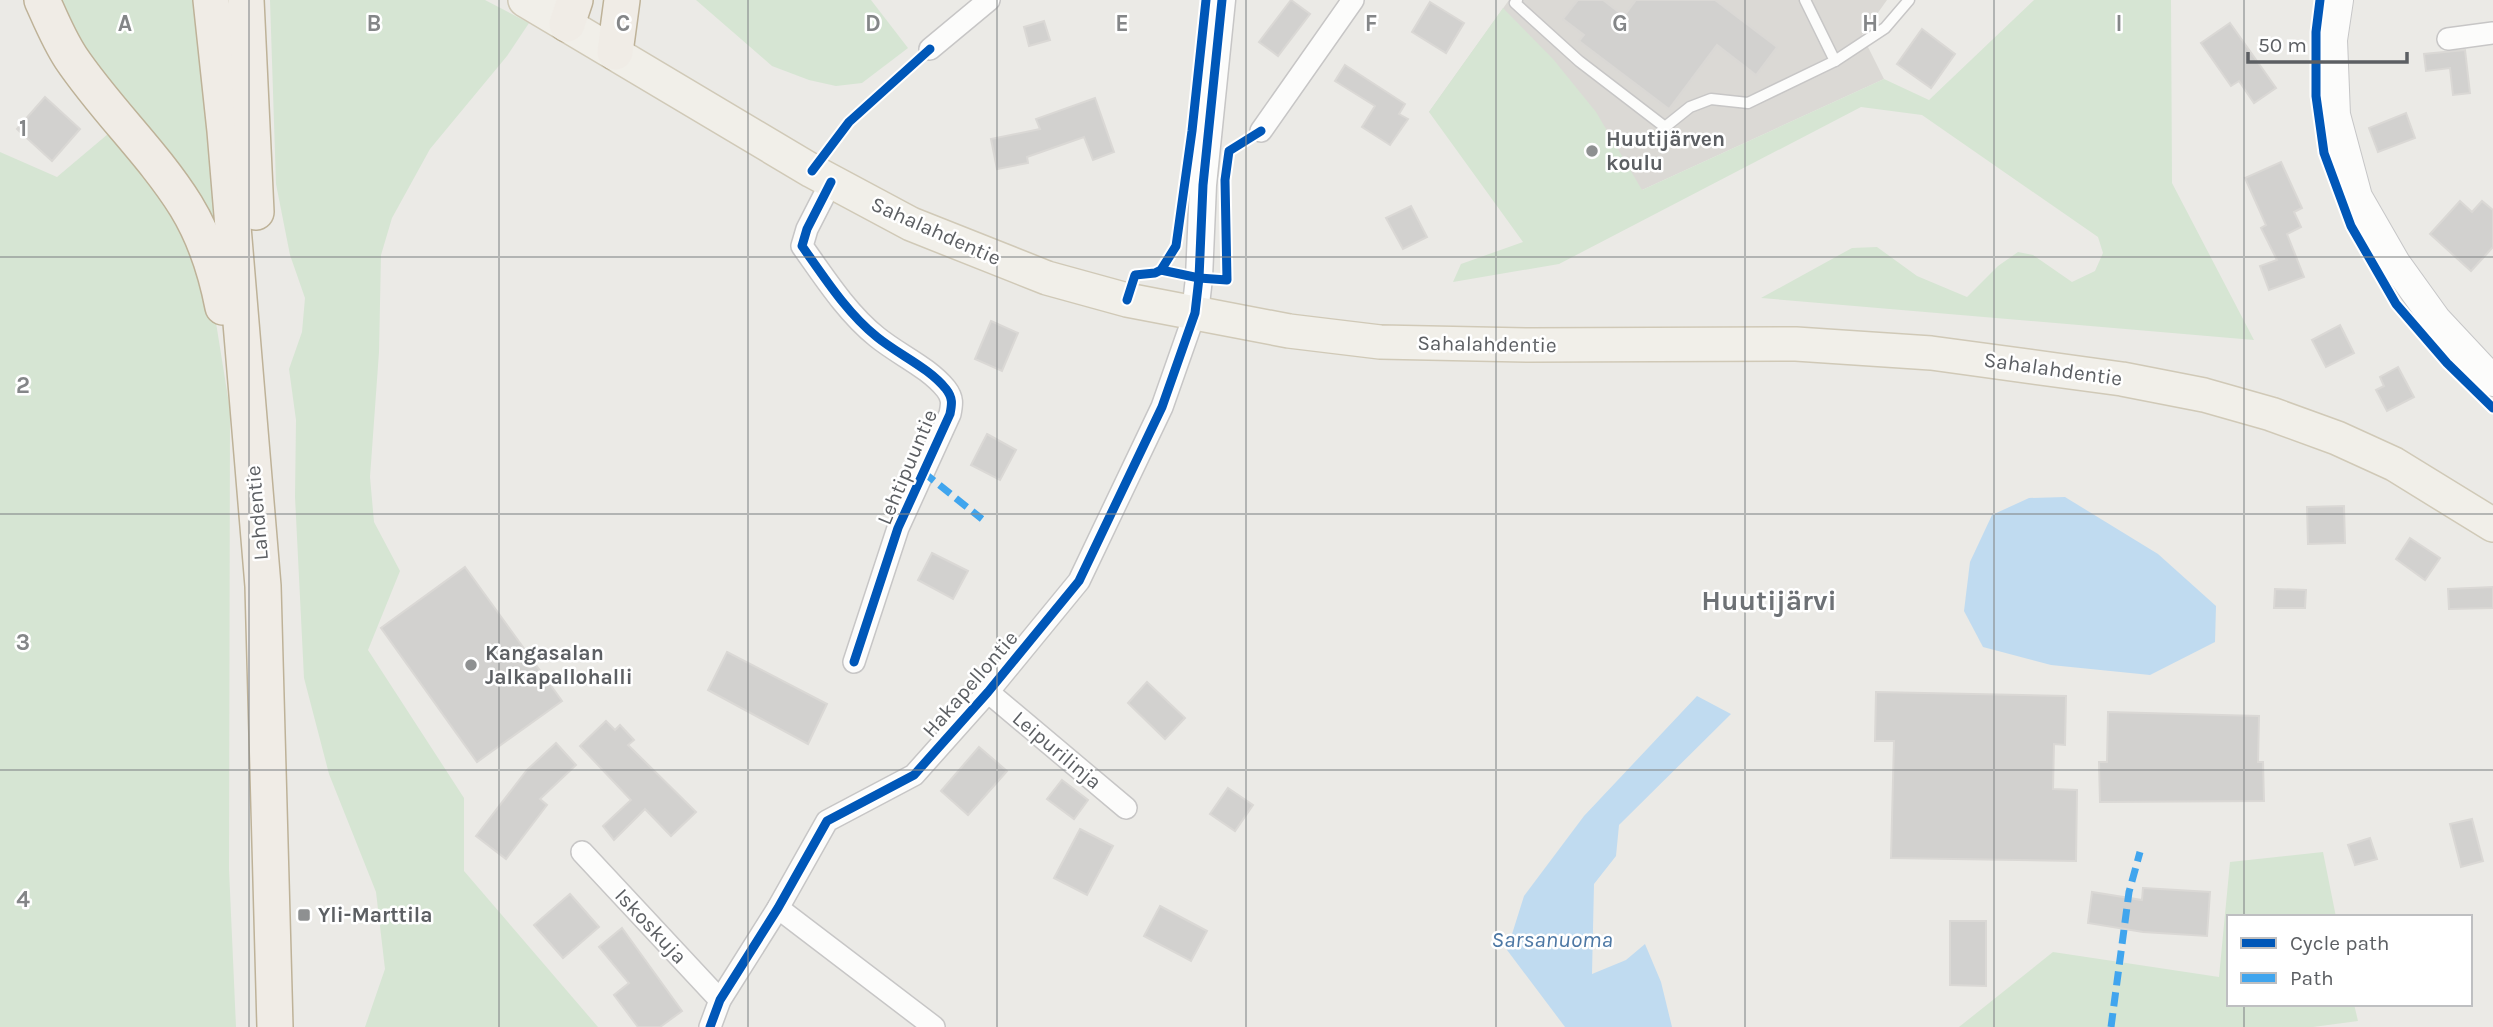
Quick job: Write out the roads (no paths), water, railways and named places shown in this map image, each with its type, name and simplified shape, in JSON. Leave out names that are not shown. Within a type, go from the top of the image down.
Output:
[{"type":"highway","points":[[42,0],[59,39],[71,58],[186,206],[212,261],[225,314],[243,468],[263,586]]},
{"type":"highway","name":"Lahdentie","points":[[211,0],[227,145],[263,586],[275,1027]]},
{"type":"highway","points":[[246,0],[262,314],[266,639]]},
{"type":"highway","points":[[615,52],[622,0]]},
{"type":"main road","name":"Sahalahdentie","points":[[525,0],[571,12],[615,52],[681,94],[831,182],[911,224],[1048,278],[1127,300],[1289,331],[1380,342],[1530,345],[1796,344],[1931,353],[2122,379],[2204,395],[2271,414],[2337,438],[2395,464],[2493,525]]},
{"type":"main road","points":[[2338,0],[2332,40],[2335,115],[2357,197],[2402,273],[2436,320],[2493,382]]},
{"type":"street","points":[[930,49],[989,0]]},
{"type":"street","points":[[1195,313],[1203,184],[1222,0]]},
{"type":"street","points":[[1261,131],[1353,0]]},
{"type":"street","points":[[2448,39],[2493,33]]},
{"type":"street","name":"Lehtipuuntie","points":[[831,182],[807,229],[802,246],[838,296],[875,336],[933,377],[949,392],[953,402],[898,528],[854,662]]},
{"type":"street","name":"Hakapellontie","points":[[710,1027],[720,1000],[778,908],[827,821],[914,775],[988,692],[1079,581],[1162,407],[1195,313]]},
{"type":"street","name":"Leipurilinja","points":[[988,692],[1126,808]]},
{"type":"street","name":"Iskoskuja","points":[[582,852],[720,1000]]},
{"type":"street","points":[[778,908],[934,1027]]},
{"type":"lane","points":[[1517,0],[1515,3],[1579,61],[1665,127],[1690,107],[1711,99],[1748,103],[1835,61],[1885,28],[1909,0]]},
{"type":"lane","points":[[1805,0],[1835,61]]},
{"type":"water","points":[[2065,497],[2158,554],[2216,606],[2215,642],[2150,675],[2051,665],[1983,647],[1964,611],[1970,562],[1992,515],[2029,498]]},
{"type":"water","name":"Sarsanuoma","points":[[1697,696],[1731,714],[1619,825],[1616,856],[1594,884],[1592,974],[1626,960],[1645,944],[1661,982],[1672,1027],[1565,1027],[1507,950],[1524,896],[1584,816]]},
{"type":"place","name":"Huutijärven koulu","points":[[1592,151]]},
{"type":"place","name":"Kangasalan Jalkapallohalli","points":[[471,665]]},
{"type":"place","name":"Yli-Marttila","points":[[304,915]]},
{"type":"district","name":"Huutijärvi","points":[[1769,600]]}]
